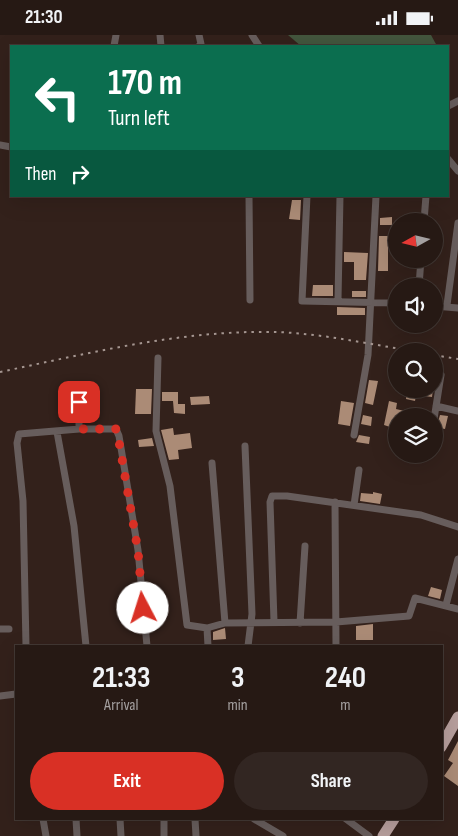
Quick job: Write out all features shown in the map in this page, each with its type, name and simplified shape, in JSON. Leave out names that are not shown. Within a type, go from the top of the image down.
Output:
[{"type":"highway","points":[[444,731],[458,716]]},
{"type":"highway","points":[[374,836],[384,820]]},
{"type":"highway","points":[[383,836],[393,820]]},
{"type":"street","points":[[449,160],[458,171]]},
{"type":"street","points":[[249,197],[250,300]]},
{"type":"street","points":[[307,197],[302,301],[332,303],[338,300],[388,303]]},
{"type":"street","points":[[338,300],[340,197]]},
{"type":"street","points":[[354,435],[368,355],[376,197]]},
{"type":"street","points":[[425,213],[426,197]]},
{"type":"street","points":[[447,305],[455,260],[458,223]]},
{"type":"street","points":[[443,305],[458,308]]},
{"type":"street","points":[[158,358],[156,431],[170,485],[186,625],[207,628],[225,623],[251,625],[274,621],[300,623],[336,622],[409,616],[415,599],[458,609]]},
{"type":"street","points":[[437,398],[436,406],[458,411]]},
{"type":"street","points":[[78,429],[79,402]]},
{"type":"street","points":[[26,645],[23,501],[17,443],[19,434],[78,429],[116,429],[138,551],[146,645]]},
{"type":"street","points":[[57,432],[74,526],[86,645]]},
{"type":"street","points":[[245,446],[252,614],[248,645]]},
{"type":"street","points":[[212,463],[225,623]]},
{"type":"street","points":[[354,505],[359,470]]},
{"type":"street","points":[[274,621],[270,502],[272,497],[287,496],[421,515],[458,527]]},
{"type":"street","points":[[334,502],[336,645]]},
{"type":"street","points":[[300,623],[305,546]]},
{"type":"street","points":[[446,605],[458,559]]},
{"type":"street","points":[[207,628],[208,645]]},
{"type":"street","points":[[0,629],[10,629]]},
{"type":"street","points":[[0,696],[15,694]]},
{"type":"street","points":[[43,820],[46,836]]},
{"type":"street","points":[[76,820],[77,836]]},
{"type":"street","points":[[120,820],[121,836]]},
{"type":"street","points":[[164,836],[165,820]]},
{"type":"street","points":[[195,820],[196,836]]},
{"type":"street","points":[[256,820],[283,836]]},
{"type":"street","points":[[347,820],[370,836]]},
{"type":"green space","points":[[288,35],[431,35],[436,45],[300,45]]},
{"type":"building","points":[[292,200],[301,200],[300,220],[289,219]]},
{"type":"building","points":[[388,217],[388,225],[380,225],[380,218]]},
{"type":"building","points":[[379,236],[388,236],[388,271],[378,271]]},
{"type":"building","points":[[344,252],[368,253],[366,280],[354,280],[354,262],[344,262]]},
{"type":"building","points":[[313,285],[333,285],[333,296],[312,296]]},
{"type":"building","points":[[352,291],[366,291],[366,297],[352,297]]},
{"type":"building","points":[[337,307],[365,308],[365,315],[337,315]]},
{"type":"building","points":[[369,380],[378,381],[373,405],[365,403]]},
{"type":"building","points":[[136,389],[152,389],[151,414],[135,414]]},
{"type":"building","points":[[162,392],[178,392],[178,404],[185,404],[185,414],[174,413],[173,401],[162,401]]},
{"type":"building","points":[[209,396],[210,404],[191,405],[190,397]]},
{"type":"building","points":[[406,398],[416,398],[415,401]]},
{"type":"building","points":[[341,401],[354,403],[350,426],[338,424]]},
{"type":"building","points":[[389,401],[397,403],[396,408],[388,408],[388,426],[384,425]]},
{"type":"building","points":[[363,415],[372,417],[371,426],[361,424]]},
{"type":"building","points":[[443,415],[448,416],[445,429],[443,429]]},
{"type":"building","points":[[173,428],[174,435],[190,433],[192,448],[178,450],[179,459],[169,460],[161,430]]},
{"type":"building","points":[[359,435],[370,437],[369,444],[356,442]]},
{"type":"building","points":[[152,438],[154,446],[139,447],[138,440]]},
{"type":"building","points":[[373,492],[382,494],[380,504],[360,501],[361,493],[373,494]]},
{"type":"building","points":[[431,587],[442,590],[440,599],[428,596]]},
{"type":"building","points":[[373,624],[373,640],[356,640],[356,626]]},
{"type":"building","points":[[225,628],[226,639],[213,640],[213,632]]},
{"type":"building","points":[[458,741],[458,786],[444,776],[453,763],[448,760]]},
{"type":"railway","points":[[0,372],[136,344],[239,332],[309,334],[388,347]]},
{"type":"railway","points":[[443,356],[458,359]]},
{"type":"route","points":[[79,402],[78,429],[116,429],[138,551],[143,608]]}]
